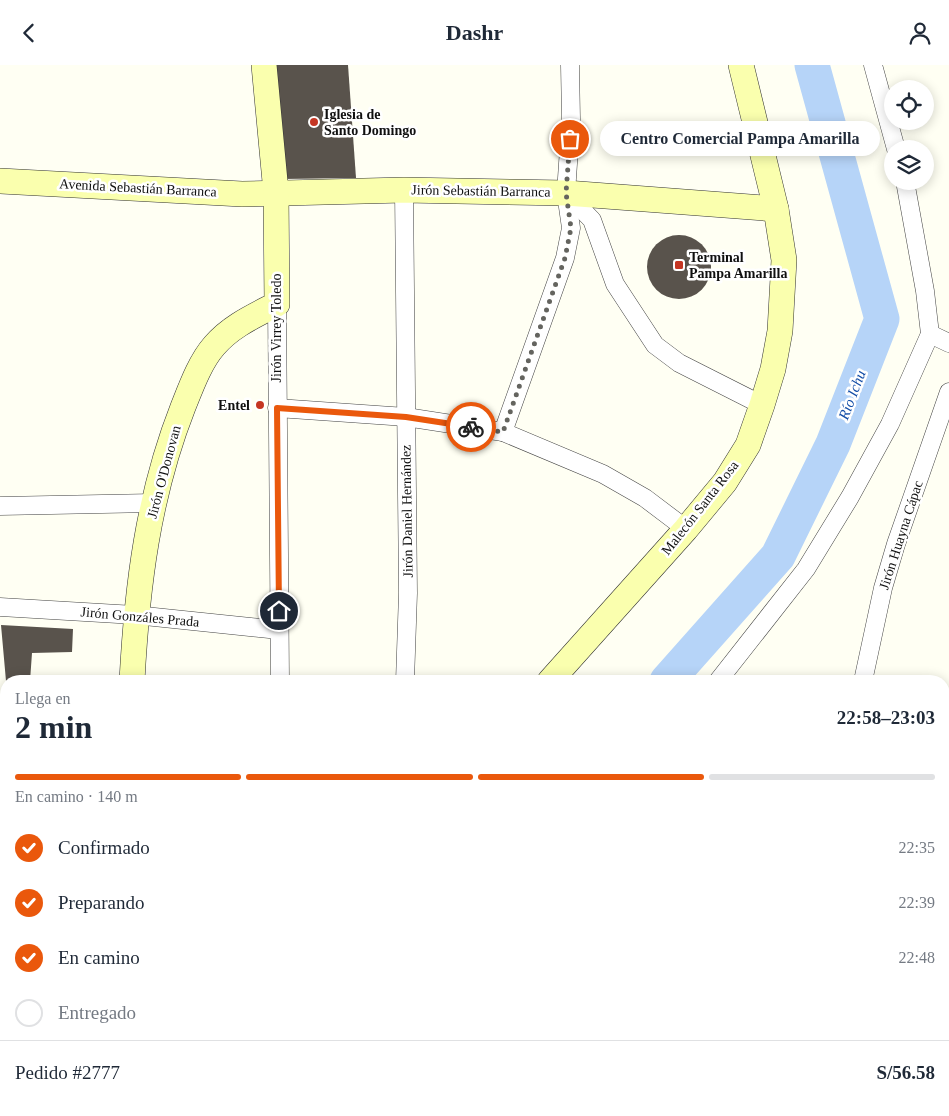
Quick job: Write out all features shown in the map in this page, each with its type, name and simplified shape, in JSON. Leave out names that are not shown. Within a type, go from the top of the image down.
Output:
[{"type":"main road","name":"Jirón Virrey Toledo","points":[[264,65],[276,192],[277,304]]},
{"type":"main road","name":"Malecón Santa Rosa","points":[[555,675],[686,529],[725,481],[748,445],[773,369],[780,331],[784,260],[776,209],[741,65]]},
{"type":"main road","name":"Avenida Sebastián Barranca","points":[[0,181],[242,194],[276,192]]},
{"type":"main road","name":"Jirón Sebastián Barranca","points":[[276,192],[404,190],[566,193],[776,209]]},
{"type":"main road","name":"Jirón O'Donovan","points":[[132,675],[136,615],[153,503],[171,437],[194,380],[213,347],[235,326],[277,304]]},
{"type":"street","points":[[503,432],[565,258],[571,228],[566,193],[571,119],[570,65]]},
{"type":"street","points":[[571,119],[584,65]]},
{"type":"street","points":[[873,65],[894,140]]},
{"type":"street","name":"Jirón Daniel Hernández","points":[[404,190],[408,593],[405,675]]},
{"type":"street","points":[[723,675],[806,569],[850,497],[890,424],[930,334],[925,291],[907,190]]},
{"type":"street","points":[[566,193],[592,220],[614,284],[655,345],[679,363],[762,405]]},
{"type":"street","name":"Jirón Virrey Toledo","points":[[277,304],[280,675]]},
{"type":"street","points":[[930,334],[949,343]]},
{"type":"street","name":"Jirón Huayna Cápac","points":[[864,675],[883,588],[896,544],[949,392]]},
{"type":"street","points":[[277,408],[406,417],[503,432],[603,474],[645,497],[686,529]]},
{"type":"street","points":[[0,506],[153,503]]},
{"type":"street","name":"Jirón Gonzáles Prada","points":[[0,607],[136,615],[279,630]]},
{"type":"building","name":"Iglesia de Santo Domingo","points":[[271,65],[348,65],[356,178],[282,179]]},
{"type":"building","name":"Terminal Pampa Amarilla","points":[[679,235],[697,241],[705,249],[711,267],[705,285],[697,293],[679,299],[661,293],[653,285],[647,267],[653,249],[661,241]]},
{"type":"building","points":[[1,625],[73,629],[72,652],[32,653],[30,675],[5,675]]},
{"type":"waterway","name":"Río Ichu","points":[[672,675],[778,556],[833,444],[882,319],[812,65]]},
{"type":"way so far","points":[[471,427],[503,432],[565,258],[571,228],[566,193],[570,139]]},
{"type":"place","name":"Iglesia de Santo Domingo","points":[[314,122]]},
{"type":"place","name":"Centro Comercial Pampa Amarilla","points":[[570,139]]},
{"type":"place","name":"Terminal Pampa Amarilla","points":[[679,265]]},
{"type":"place","name":"Entel","points":[[260,405]]},
{"type":"route","points":[[279,611],[277,408],[406,417],[471,427]]}]
